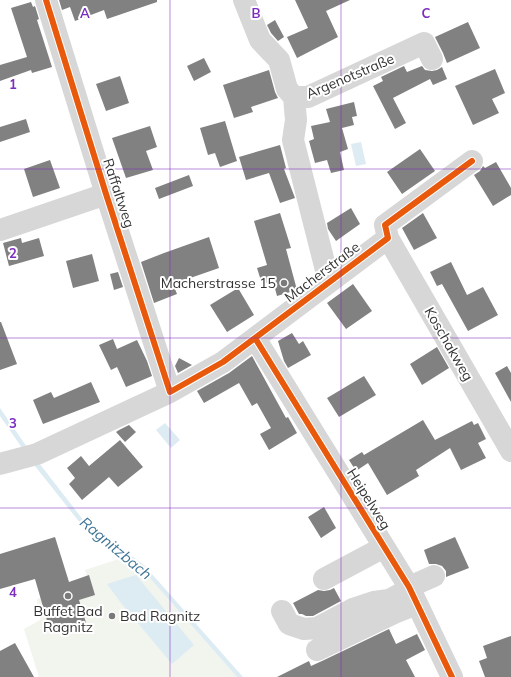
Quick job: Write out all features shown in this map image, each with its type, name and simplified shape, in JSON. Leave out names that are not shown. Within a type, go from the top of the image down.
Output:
[{"type":"street","name":"Raffaltweg","points":[[46,0],[106,194],[170,392]]},
{"type":"street","name":"Argenotstraße","points":[[244,0],[260,40],[279,60],[287,89],[294,97],[308,97],[424,43],[432,59]]},
{"type":"street","name":"Macherstraße","points":[[294,97],[296,120],[293,140],[329,282]]},
{"type":"street","points":[[388,238],[385,225],[472,161]]},
{"type":"street","name":"Raffaltweg","points":[[0,230],[106,194]]},
{"type":"street","name":"Macherstraße","points":[[8,462],[37,454],[170,392],[223,362],[388,238]]},
{"type":"street","name":"Koschakweg","points":[[388,238],[511,451]]},
{"type":"street","name":"Heipelweg","points":[[255,338],[384,546],[412,594],[452,677]]},
{"type":"street","points":[[324,579],[384,546]]},
{"type":"street","points":[[317,650],[394,613],[412,594],[434,576]]},
{"type":"street","points":[[282,610],[289,624],[304,629],[317,628],[353,609],[374,602],[412,594]]},
{"type":"shaded area","name":"Bad Ragnitz","points":[[125,557],[141,568],[237,677],[39,677],[24,629],[40,620],[42,610],[38,610],[37,599],[89,584],[85,570]]},
{"type":"water","points":[[361,142],[366,164],[356,166],[351,144]]},
{"type":"water","name":"Ragnitzbach","points":[[0,408],[29,450],[84,521],[144,565],[243,677],[237,677],[141,568],[81,524],[31,461],[0,416]]},
{"type":"water","points":[[165,423],[180,440],[171,448],[156,430]]},
{"type":"water","points":[[136,575],[194,645],[172,664],[107,584]]},
{"type":"building","points":[[59,0],[157,0],[157,2],[107,19],[104,10],[75,21],[70,7],[62,10]]},
{"type":"building","points":[[295,0],[350,0],[326,11],[338,37],[297,58],[287,37],[308,28]]},
{"type":"building","points":[[31,2],[33,7],[35,6],[39,19],[37,20],[52,67],[32,73],[31,70],[0,81],[0,65],[27,57],[11,8]]},
{"type":"building","points":[[275,20],[284,37],[278,41],[271,33],[267,25]]},
{"type":"building","points":[[468,22],[480,48],[447,63],[435,37]]},
{"type":"building","points":[[204,58],[211,72],[194,81],[187,66]]},
{"type":"building","points":[[404,66],[407,72],[422,66],[425,70],[432,71],[442,67],[447,79],[433,85],[430,79],[393,98],[406,123],[395,129],[373,86],[383,81],[381,77]]},
{"type":"building","points":[[495,69],[505,93],[492,99],[499,113],[473,125],[455,86]]},
{"type":"building","points":[[269,70],[278,98],[251,107],[253,112],[234,118],[223,85]]},
{"type":"building","points":[[120,76],[129,103],[106,111],[96,84]]},
{"type":"building","points":[[354,102],[357,116],[352,117],[354,125],[342,128],[348,149],[340,152],[344,170],[331,173],[327,160],[315,163],[309,141],[314,139],[311,126],[330,122],[326,109]]},
{"type":"building","points":[[26,119],[30,132],[0,142],[0,127]]},
{"type":"building","points":[[225,121],[237,161],[220,167],[215,153],[208,155],[200,128]]},
{"type":"building","points":[[150,126],[157,147],[146,151],[153,170],[126,178],[112,138]]},
{"type":"building","points":[[280,145],[286,168],[284,169],[295,198],[280,203],[269,173],[246,180],[239,157]]},
{"type":"building","points":[[420,149],[435,171],[402,194],[387,172]]},
{"type":"building","points":[[50,160],[60,188],[33,197],[24,169]]},
{"type":"building","points":[[496,162],[511,188],[511,195],[493,206],[474,175],[480,171],[483,166],[485,168]]},
{"type":"building","points":[[189,175],[193,186],[159,199],[155,188]]},
{"type":"building","points":[[351,208],[360,224],[336,241],[328,229],[327,223]]},
{"type":"building","points":[[280,213],[291,248],[286,249],[297,290],[277,296],[273,281],[262,284],[257,268],[267,265],[254,221]]},
{"type":"building","points":[[423,213],[437,238],[414,250],[402,228]]},
{"type":"building","points":[[209,237],[219,268],[173,284],[177,294],[154,303],[141,262]]},
{"type":"building","points":[[21,238],[22,243],[39,238],[44,256],[9,266],[3,243]]},
{"type":"building","points":[[92,254],[99,281],[73,288],[66,261]]},
{"type":"building","points":[[451,262],[467,295],[483,287],[498,315],[468,331],[442,284],[437,286],[430,272]]},
{"type":"building","points":[[118,272],[123,287],[114,290],[110,274]]},
{"type":"building","points":[[353,284],[372,311],[346,329],[327,303]]},
{"type":"building","points":[[238,288],[254,315],[227,332],[210,305]]},
{"type":"building","points":[[0,322],[17,364],[0,370]]},
{"type":"building","points":[[292,333],[299,344],[303,341],[311,355],[288,368],[284,361],[278,341]]},
{"type":"building","points":[[113,339],[117,349],[137,340],[152,376],[126,387],[117,367],[111,370],[99,345]]},
{"type":"building","points":[[437,347],[449,368],[422,385],[410,364]]},
{"type":"building","points":[[252,356],[286,418],[288,417],[297,433],[269,450],[260,434],[271,428],[257,403],[252,406],[239,383],[204,403],[197,391],[229,373]]},
{"type":"building","points":[[179,358],[192,365],[178,373],[175,366]]},
{"type":"building","points":[[507,366],[511,373],[511,402],[495,373]]},
{"type":"building","points":[[364,376],[376,395],[339,417],[327,398]]},
{"type":"building","points":[[91,382],[100,402],[43,424],[33,400],[51,392],[54,398]]},
{"type":"building","points":[[423,420],[435,440],[472,421],[474,425],[478,423],[486,439],[478,443],[486,458],[461,470],[450,448],[416,470],[419,476],[387,495],[368,463],[356,471],[349,460],[362,452],[364,455]]},
{"type":"building","points":[[129,425],[136,432],[125,442],[116,432]]},
{"type":"building","points":[[120,440],[143,467],[118,487],[109,477],[82,500],[69,484],[75,478],[67,468],[81,456],[89,466]]},
{"type":"building","points":[[324,507],[336,528],[321,538],[308,517]]},
{"type":"building","points":[[55,537],[69,582],[89,575],[95,595],[79,600],[87,626],[61,634],[59,628],[50,631],[35,579],[0,589],[0,554]]},
{"type":"building","points":[[455,537],[469,568],[446,577],[446,571],[442,566],[429,564],[424,550]]},
{"type":"building","points":[[334,588],[341,601],[313,616],[299,614],[293,603],[318,590],[324,591]]},
{"type":"building","points":[[389,629],[396,644],[417,634],[425,650],[406,660],[415,677],[277,677],[309,661],[311,666]]},
{"type":"building","points":[[511,636],[511,677],[485,677],[479,661],[487,658],[483,646]]},
{"type":"building","points":[[15,643],[34,677],[0,677],[0,651]]},
{"type":"cycle path","points":[[46,0],[106,194],[170,392],[223,362],[388,238],[385,225],[472,161]]},
{"type":"cycle path","points":[[255,338],[409,587],[452,677]]},
{"type":"place","name":"Macherstrasse 15","points":[[284,283]]},
{"type":"place","name":"Buffet Bad Ragnitz","points":[[68,596]]},
{"type":"place","name":"Bad Ragnitz","points":[[112,616]]}]
